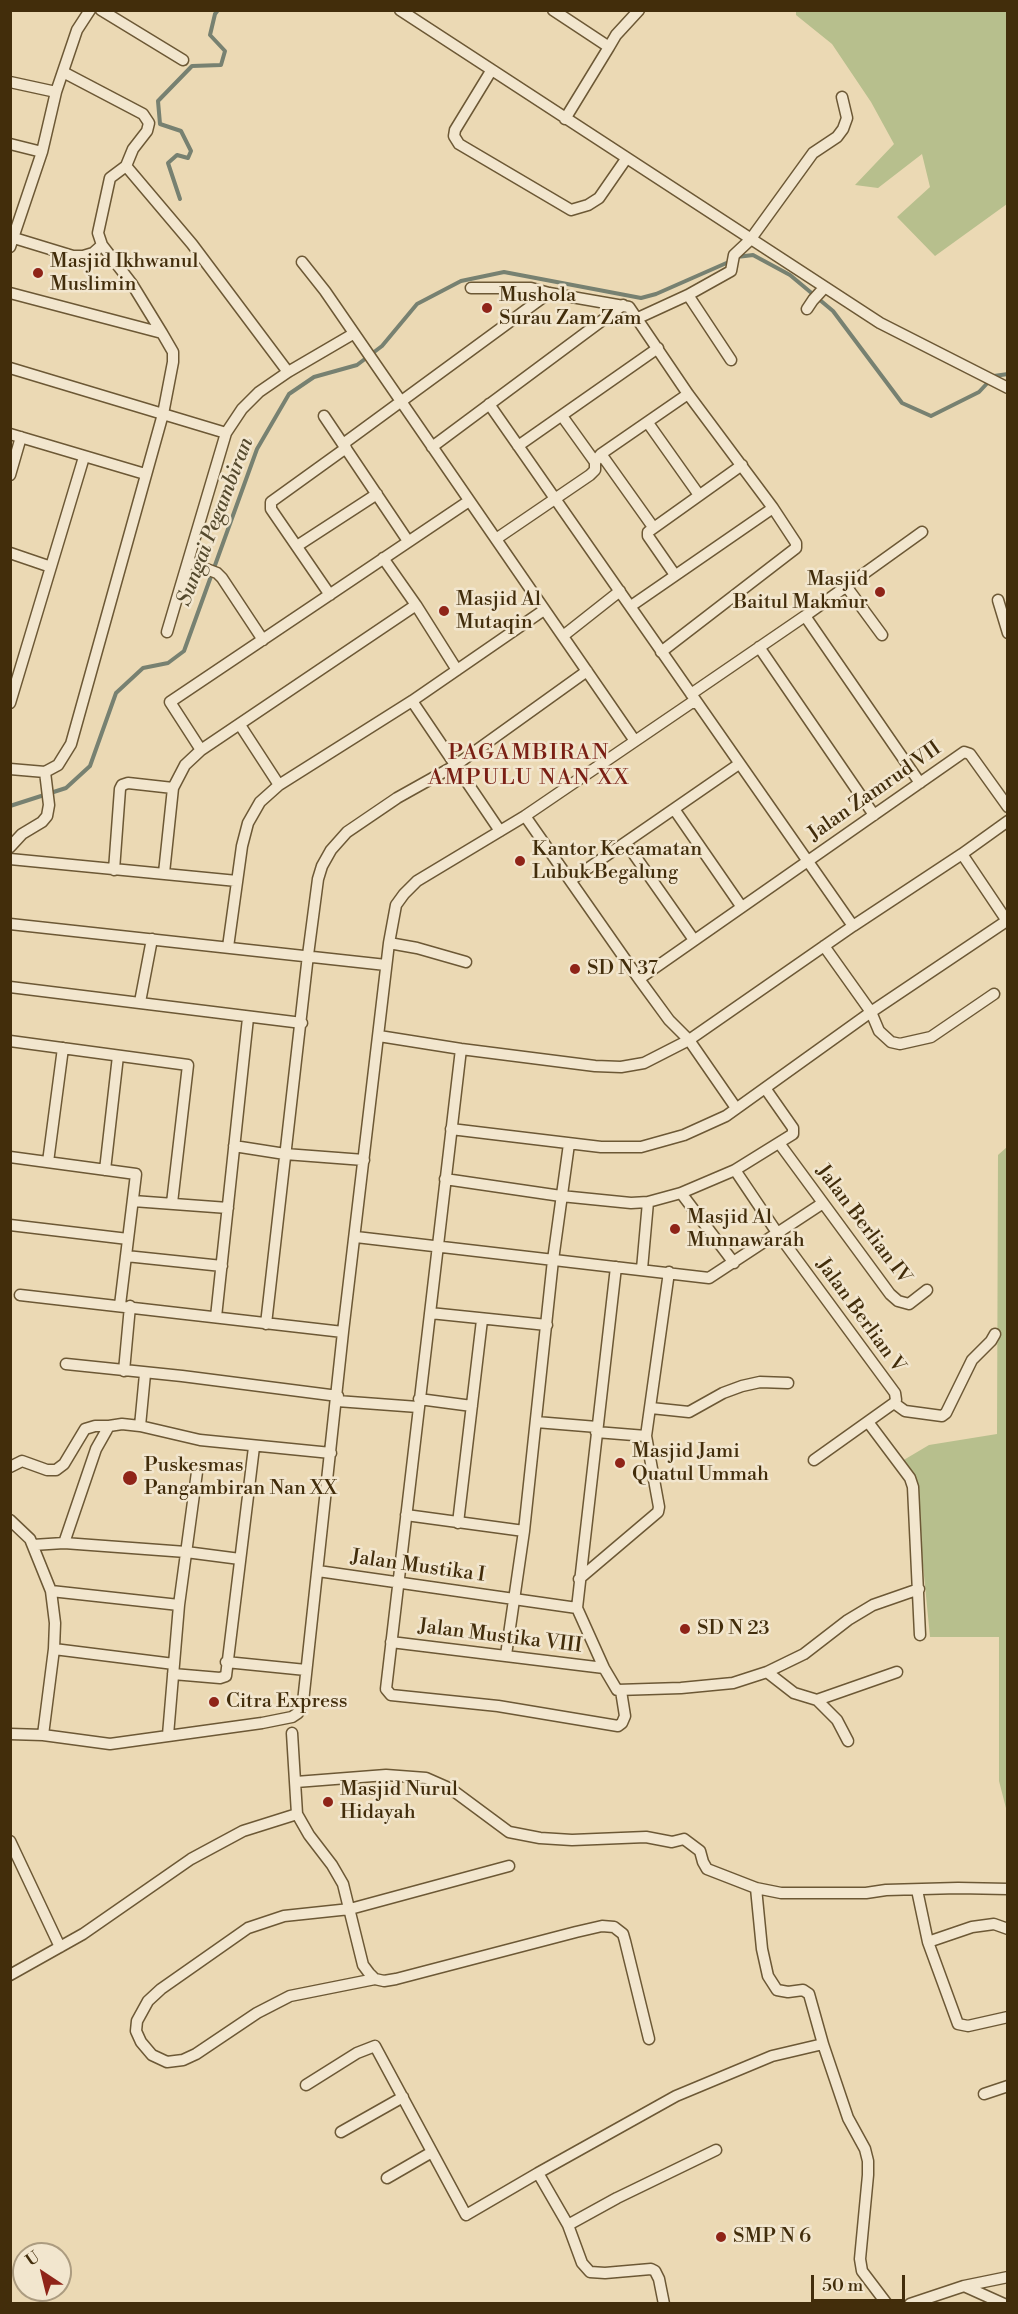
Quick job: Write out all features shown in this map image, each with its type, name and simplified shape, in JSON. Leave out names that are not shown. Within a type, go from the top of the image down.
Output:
[{"type":"street","points":[[90,10],[77,30],[56,92],[42,152],[14,222],[12,243],[73,256],[93,253],[102,245]]},
{"type":"street","points":[[101,10],[183,60]]},
{"type":"street","points":[[400,10],[750,240],[816,297],[880,323],[1008,388]]},
{"type":"street","points":[[553,10],[609,47]]},
{"type":"street","points":[[566,119],[616,35],[639,10]]},
{"type":"street","points":[[491,71],[455,130],[454,136],[459,144],[571,210],[588,205],[599,198],[626,159]]},
{"type":"street","points":[[10,770],[45,776],[58,765],[71,744],[163,414],[173,362],[173,352],[162,333],[132,284],[102,245],[98,233],[108,184],[111,178],[126,166],[133,149],[147,131],[149,123],[146,117],[63,72]]},
{"type":"street","points":[[10,82],[56,92]]},
{"type":"street","points":[[638,318],[688,295],[730,270],[734,255],[750,240],[813,153],[837,137],[843,129],[847,118],[842,97]]},
{"type":"street","points":[[10,144],[42,152]]},
{"type":"street","points":[[126,166],[192,244],[288,372]]},
{"type":"street","points":[[302,262],[325,291],[635,741]]},
{"type":"street","points":[[471,288],[531,288],[629,307],[688,394],[742,465],[796,543],[796,548],[661,652]]},
{"type":"street","points":[[10,292],[162,333]]},
{"type":"street","points":[[330,595],[271,509],[271,502],[401,402],[549,293]]},
{"type":"street","points":[[688,295],[731,360]]},
{"type":"street","points":[[432,447],[623,306]]},
{"type":"street","points":[[167,632],[226,433],[242,409],[259,392],[288,372],[354,336]]},
{"type":"street","points":[[518,446],[658,348]]},
{"type":"street","points":[[10,368],[226,433]]},
{"type":"street","points":[[496,539],[590,475],[595,470],[598,458],[688,394]]},
{"type":"street","points":[[489,404],[853,926]]},
{"type":"street","points":[[324,416],[408,541]]},
{"type":"street","points":[[562,416],[653,527]]},
{"type":"street","points":[[648,423],[699,495]]},
{"type":"street","points":[[10,475],[16,436],[145,474]]},
{"type":"street","points":[[10,703],[84,457]]},
{"type":"street","points":[[675,575],[648,536],[648,532],[742,465]]},
{"type":"street","points":[[297,546],[377,494]]},
{"type":"street","points":[[201,750],[170,702],[469,501]]},
{"type":"street","points":[[631,606],[773,508]]},
{"type":"street","points":[[375,1979],[363,1965],[343,1884],[297,1814],[292,1725],[303,1702],[343,1332],[386,965],[396,906],[417,881],[525,816],[691,704],[693,699],[759,647],[922,532]]},
{"type":"street","points":[[10,553],[51,567]]},
{"type":"street","points":[[383,558],[457,670]]},
{"type":"street","points":[[188,562],[217,573],[228,585],[263,640]]},
{"type":"street","points":[[846,586],[882,635]]},
{"type":"street","points":[[563,636],[620,591]]},
{"type":"street","points":[[998,600],[1008,633]]},
{"type":"street","points":[[164,873],[173,788],[185,765],[201,750],[416,605]]},
{"type":"street","points":[[228,947],[248,823],[260,802],[279,785],[412,701],[544,610]]},
{"type":"street","points":[[805,616],[920,783]]},
{"type":"street","points":[[759,647],[874,815]]},
{"type":"street","points":[[266,1324],[308,955],[318,879],[322,866],[347,832],[397,798],[456,765],[587,671]]},
{"type":"street","points":[[412,701],[500,831]]},
{"type":"street","points":[[240,725],[279,785]]},
{"type":"street","name":"Jalan Zamrud VII","points":[[639,979],[964,752],[968,753],[1008,807]]},
{"type":"street","points":[[571,880],[739,764]]},
{"type":"street","points":[[10,847],[22,834],[42,822],[47,816],[49,805],[45,776]]},
{"type":"street","points":[[114,870],[122,785],[129,783],[173,788]]},
{"type":"street","points":[[674,809],[741,906]]},
{"type":"street","points":[[525,816],[639,979],[669,1020],[689,1040],[736,1108]]},
{"type":"street","points":[[379,1036],[596,1066],[621,1067],[644,1063],[689,1040],[1008,821]]},
{"type":"street","points":[[626,843],[694,940]]},
{"type":"street","points":[[451,1129],[568,1144],[621,1148],[664,1142],[711,1124],[1007,920],[962,854]]},
{"type":"street","points":[[10,859],[237,880]]},
{"type":"street","points":[[10,924],[386,965]]},
{"type":"street","points":[[140,1002],[152,939]]},
{"type":"street","points":[[389,943],[417,948],[466,962]]},
{"type":"street","points":[[824,946],[871,1012],[884,1038],[900,1044],[931,1037],[994,994]]},
{"type":"street","points":[[10,987],[302,1023]]},
{"type":"street","points":[[216,1317],[248,1018]]},
{"type":"street","points":[[10,1041],[188,1065],[172,1203]]},
{"type":"street","points":[[48,1162],[63,1048]]},
{"type":"street","points":[[461,1049],[385,1685],[387,1692],[391,1695],[498,1706],[618,1726],[625,1716],[621,1691]]},
{"type":"street","points":[[105,1170],[118,1056]]},
{"type":"street","points":[[445,1179],[561,1196],[631,1203],[648,1202],[681,1193],[735,1170],[793,1134],[793,1128],[765,1088]]},
{"type":"street","name":"Jalan Berlian IV","points":[[779,1143],[890,1294],[898,1301],[909,1304],[927,1290]]},
{"type":"street","points":[[506,1655],[524,1531],[568,1144]]},
{"type":"street","points":[[234,1146],[285,1154],[364,1160]]},
{"type":"street","points":[[10,1157],[136,1174],[126,1256],[124,1371]]},
{"type":"street","name":"Jalan Berlian V","points":[[735,1170],[778,1234],[895,1394],[894,1403],[814,1460]]},
{"type":"street","points":[[681,1193],[734,1263]]},
{"type":"street","points":[[133,1201],[228,1208]]},
{"type":"street","points":[[642,1269],[648,1202]]},
{"type":"street","points":[[356,1236],[708,1278],[823,1203]]},
{"type":"street","points":[[10,1225],[128,1239]]},
{"type":"street","points":[[126,1256],[222,1266]]},
{"type":"street","points":[[616,1267],[577,1608],[614,1687],[621,1691],[733,1683],[804,1654],[848,1620],[873,1605],[919,1589]]},
{"type":"street","points":[[579,1579],[658,1512],[659,1506],[646,1436],[669,1272]]},
{"type":"street","points":[[20,1295],[343,1332]]},
{"type":"street","points":[[430,1313],[547,1325]]},
{"type":"street","points":[[458,1523],[482,1320]]},
{"type":"street","points":[[894,1403],[905,1411],[942,1416],[946,1413],[972,1360],[995,1334]]},
{"type":"street","points":[[66,1364],[145,1374],[182,1376],[337,1399],[472,1406]]},
{"type":"street","points":[[140,1426],[145,1374]]},
{"type":"street","points":[[651,1408],[689,1412],[723,1393],[742,1386],[760,1382],[788,1383]]},
{"type":"street","points":[[536,1422],[646,1436]]},
{"type":"street","points":[[868,1422],[910,1478],[913,1486],[920,1635]]},
{"type":"street","points":[[10,1453],[22,1461],[52,1472],[64,1464],[85,1429],[114,1424],[140,1426],[200,1440],[331,1453]]},
{"type":"street","points":[[64,1543],[96,1449],[109,1426]]},
{"type":"street","points":[[54,1648],[224,1677],[227,1671],[226,1662],[254,1447]]},
{"type":"street","points":[[10,1467],[22,1461]]},
{"type":"street","points":[[168,1735],[179,1605],[197,1472]]},
{"type":"street","points":[[406,1515],[524,1531]]},
{"type":"street","points":[[10,1520],[30,1539],[51,1591],[55,1623],[54,1648],[43,1735]]},
{"type":"street","points":[[33,1545],[64,1543],[186,1552],[240,1559]]},
{"type":"street","name":"Jalan Mustika I","points":[[318,1571],[577,1608]]},
{"type":"street","points":[[51,1591],[179,1605]]},
{"type":"street","name":"Jalan Mustika VIII","points":[[391,1642],[604,1668]]},
{"type":"street","points":[[226,1662],[306,1670]]},
{"type":"street","points":[[767,1671],[794,1693],[817,1700],[837,1720],[848,1741]]},
{"type":"street","points":[[817,1700],[897,1672]]},
{"type":"street","points":[[10,1734],[43,1735],[110,1744],[262,1723],[292,1725]]},
{"type":"street","points":[[296,1782],[386,1775],[426,1778],[451,1789],[509,1832],[540,1838],[572,1840],[646,1837],[672,1842],[684,1839],[700,1851],[702,1862],[707,1869],[756,1888],[781,1893],[1008,1889]]},
{"type":"street","points":[[10,1975],[83,1934],[191,1859],[243,1831],[297,1814]]},
{"type":"street","points":[[10,1841],[60,1947]]},
{"type":"street","points":[[510,1866],[350,1909],[285,1916],[248,1928],[161,1989],[148,2001],[137,2021],[136,2031],[141,2042],[152,2055],[167,2062],[183,2060],[196,2054],[257,2013],[290,1996],[375,1979],[384,1981],[396,1979],[602,1926],[614,1927],[623,1934],[649,2040]]},
{"type":"street","points":[[756,1888],[762,1949],[768,1976],[777,1990],[788,1992],[803,1990],[809,1994],[848,2118],[865,2149],[868,2175],[860,2259],[862,2271],[887,2304]]},
{"type":"street","points":[[917,1890],[928,1942],[958,2024],[968,2026],[1008,2017]]},
{"type":"street","points":[[928,1942],[972,1927],[994,1924],[1008,1929]]},
{"type":"street","points":[[306,2085],[357,2054],[375,2046],[466,2215],[676,2096],[772,2056],[823,2044]]},
{"type":"street","points":[[984,2094],[1008,2086]]},
{"type":"street","points":[[341,2132],[403,2097]]},
{"type":"street","points":[[568,2225],[617,2198],[716,2150]]},
{"type":"street","points":[[387,2178],[432,2152]]},
{"type":"street","points":[[538,2173],[568,2225],[582,2263],[590,2272],[651,2269],[655,2271],[659,2279],[664,2304]]},
{"type":"street","points":[[910,2304],[964,2286],[1008,2277]]},
{"type":"street","points":[[964,2286],[1004,2304]]},
{"type":"green space","points":[[796,11],[1007,11],[1007,204],[935,256],[897,217],[930,187],[922,154],[878,188],[855,185],[894,144],[871,102],[832,44],[796,15]]},
{"type":"green space","points":[[1007,1147],[1007,1812],[999,1781],[999,1637],[930,1637],[915,1483],[902,1461],[929,1445],[997,1434],[998,1155]]},
{"type":"waterway","points":[[180,199],[168,163],[177,155],[188,158],[191,151],[181,131],[160,124],[158,101],[192,66],[221,65],[225,51],[210,35],[218,10]]},
{"type":"waterway","name":"Sungai Pegambiran","points":[[737,257],[753,255],[790,275],[833,311],[902,403],[931,416],[979,392],[994,376],[1008,374]]},
{"type":"waterway","name":"Sungai Pegambiran","points":[[10,806],[66,788],[90,766],[116,693],[143,668],[168,663],[184,651],[257,449],[289,394],[314,377],[357,365],[382,346],[417,304],[461,281],[504,272],[641,298],[656,294],[731,261]]},
{"type":"place","name":"Masjid Ikhwanul Muslimin","points":[[38,273]]},
{"type":"place","name":"Mushola Surau Zam Zam","points":[[487,308]]},
{"type":"place","name":"Masjid Baitul Makmur","points":[[880,592]]},
{"type":"place","name":"Masjid Al Mutaqin","points":[[444,611]]},
{"type":"place","name":"Kantor Kecamatan Lubuk Begalung","points":[[520,861]]},
{"type":"place","name":"SD N 37","points":[[575,969]]},
{"type":"place","name":"Masjid Al Munnawarah","points":[[675,1229]]},
{"type":"place","name":"Masjid Jami Quatul Ummah","points":[[620,1463]]},
{"type":"place","name":"Puskesmas Pangambiran Nan XX","points":[[130,1478]]},
{"type":"place","name":"SD N 23","points":[[685,1629]]},
{"type":"place","name":"Citra Express","points":[[214,1702]]},
{"type":"place","name":"Masjid Nurul Hidayah","points":[[328,1802]]},
{"type":"place","name":"SMP N 6","points":[[721,2237]]},
{"type":"district","name":"PAGAMBIRAN AMPULU NAN XX","points":[[529,766]]}]
